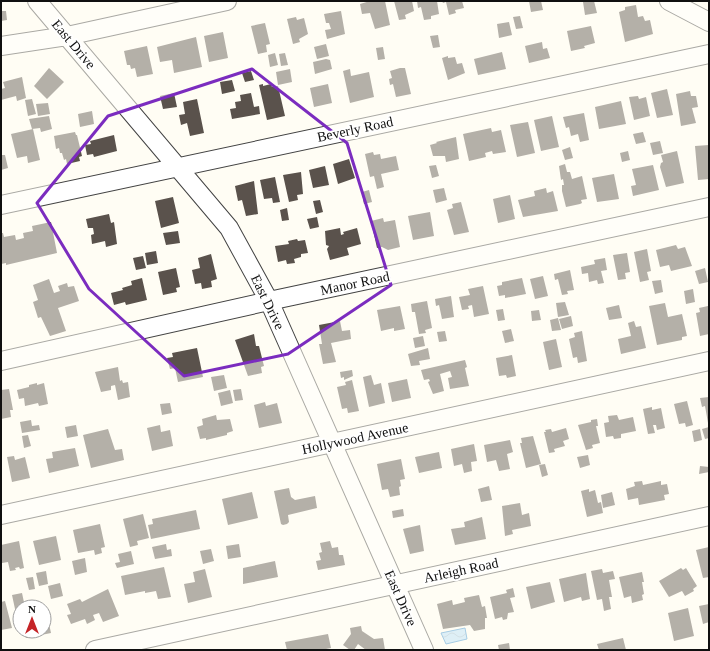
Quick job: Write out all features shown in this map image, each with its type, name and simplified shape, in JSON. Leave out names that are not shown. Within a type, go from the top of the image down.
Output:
[{"type":"street","name":"East Drive","points":[[38,1],[229,228],[268,301],[424,650]]},
{"type":"street","points":[[1,46],[67,36],[227,1]]},
{"type":"street","points":[[669,1],[709,22]]},
{"type":"street","name":"Beverly Road","points":[[1,204],[709,54]]},
{"type":"street","name":"Manor Road","points":[[1,361],[268,301],[709,207]]},
{"type":"street","name":"Hollywood Avenue","points":[[1,515],[709,361]]},
{"type":"street","name":"Arleigh Road","points":[[95,650],[709,516]]},
{"type":"highlighted area","points":[[252,69],[347,143],[391,285],[288,354],[184,376],[89,289],[37,203],[108,116]]},
{"type":"water","points":[[465,628],[467,639],[446,644],[441,633]]},
{"type":"building","points":[[370,1],[385,1],[390,25],[375,29],[370,13],[362,14],[360,4]]},
{"type":"building","points":[[394,1],[412,1],[414,11],[405,15],[406,19],[399,20]]},
{"type":"building","points":[[417,1],[437,1],[439,14],[431,16],[431,19],[424,20],[421,7],[418,8]]},
{"type":"building","points":[[442,1],[462,1],[464,8],[455,10],[456,13],[449,15],[446,2],[443,3]]},
{"type":"building","points":[[529,1],[541,1],[543,10],[531,12]]},
{"type":"building","points":[[594,1],[597,13],[585,15],[583,2]]},
{"type":"building","points":[[636,5],[638,17],[643,16],[645,21],[650,20],[653,34],[625,42],[619,12],[625,10],[625,7]]},
{"type":"building","points":[[1,11],[6,11],[7,20],[1,21]]},
{"type":"building","points":[[341,11],[345,34],[327,39],[325,30],[331,29],[329,23],[326,23],[324,14]]},
{"type":"building","points":[[520,16],[523,28],[516,29],[513,17]]},
{"type":"building","points":[[296,17],[297,20],[304,18],[308,34],[299,39],[300,42],[293,44],[287,19]]},
{"type":"building","points":[[509,22],[512,35],[499,38],[497,24]]},
{"type":"building","points":[[265,23],[270,44],[266,45],[267,52],[258,54],[251,26]]},
{"type":"building","points":[[591,26],[595,43],[584,46],[585,48],[571,51],[567,31]]},
{"type":"building","points":[[223,32],[228,58],[209,62],[204,36]]},
{"type":"building","points":[[438,35],[440,47],[433,48],[430,36]]},
{"type":"building","points":[[196,37],[202,67],[174,73],[172,60],[160,62],[157,47]]},
{"type":"building","points":[[542,42],[543,49],[547,48],[550,58],[529,63],[525,46]]},
{"type":"building","points":[[326,44],[329,56],[317,59],[314,47]]},
{"type":"building","points":[[147,46],[153,74],[137,77],[135,68],[131,69],[130,65],[127,65],[124,51]]},
{"type":"building","points":[[383,47],[385,59],[378,60],[376,48]]},
{"type":"building","points":[[502,52],[506,69],[478,75],[474,59]]},
{"type":"building","points":[[275,53],[278,65],[270,67],[268,55]]},
{"type":"building","points":[[285,53],[288,65],[281,66],[279,54]]},
{"type":"building","points":[[448,56],[448,58],[455,57],[457,64],[462,63],[465,73],[448,80],[442,58]]},
{"type":"building","points":[[326,59],[330,60],[332,69],[315,74],[313,62]]},
{"type":"building","points":[[49,68],[64,82],[47,99],[34,86]]},
{"type":"building","points":[[405,68],[411,94],[396,97],[393,84],[390,85],[389,79],[392,78],[390,71]]},
{"type":"building","points":[[290,69],[292,82],[278,85],[276,72]]},
{"type":"building","points":[[350,69],[351,76],[369,72],[374,97],[350,103],[343,71]]},
{"type":"building","points":[[251,71],[254,80],[245,82],[242,73]]},
{"type":"building","points":[[22,77],[26,98],[17,101],[16,96],[1,100],[1,89],[5,88],[3,82]]},
{"type":"building","points":[[232,80],[235,91],[222,94],[220,82]]},
{"type":"building","points":[[263,84],[263,86],[271,84],[272,87],[278,86],[285,116],[267,120],[259,85]]},
{"type":"building","points":[[328,84],[332,103],[314,107],[310,88]]},
{"type":"building","points":[[667,89],[673,115],[657,118],[651,93]]},
{"type":"building","points":[[690,91],[691,96],[696,96],[698,107],[692,108],[696,123],[681,126],[676,94]]},
{"type":"building","points":[[174,93],[177,107],[163,109],[160,96]]},
{"type":"building","points":[[251,93],[254,107],[259,106],[260,114],[232,119],[230,109],[236,108],[235,102],[241,101],[240,95]]},
{"type":"building","points":[[638,96],[639,99],[646,97],[650,116],[634,120],[629,97]]},
{"type":"building","points":[[32,99],[36,114],[28,116],[25,100]]},
{"type":"building","points":[[197,99],[204,133],[190,136],[187,123],[181,125],[179,115],[185,114],[183,102]]},
{"type":"building","points":[[621,101],[626,124],[599,129],[595,107]]},
{"type":"building","points":[[48,103],[50,114],[38,116],[36,104]]},
{"type":"building","points":[[92,111],[94,124],[80,127],[78,114]]},
{"type":"building","points":[[584,113],[589,140],[580,142],[578,134],[571,136],[569,127],[566,128],[563,117]]},
{"type":"building","points":[[49,116],[52,129],[41,132],[40,128],[32,129],[29,119]]},
{"type":"building","points":[[552,116],[559,147],[541,151],[534,120]]},
{"type":"building","points":[[528,122],[535,153],[517,157],[510,125]]},
{"type":"building","points":[[491,128],[492,132],[501,130],[506,152],[493,154],[492,151],[485,153],[486,157],[469,161],[463,134]]},
{"type":"building","points":[[33,129],[40,160],[28,163],[27,156],[17,158],[11,134]]},
{"type":"building","points":[[75,132],[82,156],[79,157],[80,161],[67,164],[66,159],[64,160],[62,153],[60,153],[59,148],[56,149],[54,136]]},
{"type":"building","points":[[643,132],[646,142],[636,144],[633,134]]},
{"type":"building","points":[[114,135],[117,151],[94,157],[93,154],[87,155],[85,145],[91,144],[90,141]]},
{"type":"building","points":[[456,137],[459,159],[446,162],[445,156],[433,156],[430,145]]},
{"type":"building","points":[[660,141],[663,153],[653,155],[650,143]]},
{"type":"building","points":[[709,145],[709,179],[698,180],[695,146]]},
{"type":"building","points":[[570,147],[573,158],[565,160],[562,150]]},
{"type":"building","points":[[628,151],[630,160],[622,162],[620,153]]},
{"type":"building","points":[[677,151],[684,183],[666,187],[660,167],[661,163],[663,162],[661,155]]},
{"type":"building","points":[[373,152],[374,155],[380,154],[381,159],[396,156],[399,170],[381,174],[384,187],[377,189],[374,176],[370,177],[365,154]]},
{"type":"building","points":[[1,155],[5,155],[8,168],[1,170]]},
{"type":"building","points":[[349,159],[355,178],[338,184],[333,164]]},
{"type":"building","points":[[565,164],[567,172],[570,172],[572,179],[582,176],[587,199],[581,200],[582,203],[580,204],[566,207],[562,191],[562,185],[564,185],[563,179],[561,180],[559,166]]},
{"type":"building","points":[[436,165],[439,176],[432,178],[429,166]]},
{"type":"building","points":[[653,165],[659,190],[633,196],[631,186],[636,185],[632,169]]},
{"type":"building","points":[[325,166],[329,185],[313,188],[309,170]]},
{"type":"building","points":[[301,172],[303,194],[297,195],[298,200],[289,202],[283,175]]},
{"type":"building","points":[[614,174],[619,199],[597,202],[592,178]]},
{"type":"building","points":[[275,177],[280,202],[273,203],[272,198],[264,199],[260,180]]},
{"type":"building","points":[[254,181],[258,214],[246,216],[242,200],[238,201],[235,186]]},
{"type":"building","points":[[444,188],[447,200],[436,203],[433,190]]},
{"type":"building","points":[[546,188],[547,193],[553,191],[558,211],[523,217],[518,200],[535,196],[534,191]]},
{"type":"building","points":[[369,190],[372,202],[364,204],[362,192]]},
{"type":"building","points":[[510,195],[515,219],[498,223],[493,199]]},
{"type":"building","points":[[173,197],[179,223],[161,228],[155,201]]},
{"type":"building","points":[[320,200],[323,212],[316,214],[313,201]]},
{"type":"building","points":[[461,202],[469,232],[454,235],[447,210],[453,208],[452,204]]},
{"type":"building","points":[[287,208],[289,220],[282,221],[280,210]]},
{"type":"building","points":[[430,212],[434,236],[413,240],[408,216]]},
{"type":"building","points":[[109,214],[111,223],[114,222],[117,244],[106,247],[105,241],[92,244],[91,235],[94,234],[93,228],[88,228],[86,219]]},
{"type":"building","points":[[317,217],[319,227],[310,229],[307,219]]},
{"type":"building","points":[[383,218],[384,222],[395,220],[400,247],[388,250],[382,247],[377,248],[371,221]]},
{"type":"building","points":[[51,222],[57,253],[6,265],[6,263],[1,264],[1,233],[3,233],[4,237],[15,235],[16,240],[24,238],[23,233],[33,231],[32,226]]},
{"type":"building","points":[[340,228],[341,235],[344,234],[343,232],[357,228],[361,244],[347,248],[349,255],[330,260],[327,249],[329,246],[326,245],[325,231]]},
{"type":"building","points":[[178,231],[180,243],[166,245],[163,233]]},
{"type":"building","points":[[297,239],[298,241],[305,240],[308,253],[301,254],[301,257],[294,259],[295,263],[287,264],[286,260],[278,262],[275,246],[289,244],[288,241]]},
{"type":"building","points":[[676,245],[678,249],[685,247],[692,266],[671,271],[669,265],[660,267],[656,250]]},
{"type":"building","points":[[647,249],[651,271],[647,272],[649,280],[640,282],[634,252]]},
{"type":"building","points":[[156,251],[158,263],[147,265],[145,253]]},
{"type":"building","points":[[627,253],[630,272],[625,273],[626,279],[618,280],[613,255]]},
{"type":"building","points":[[211,254],[217,279],[211,281],[212,287],[202,289],[201,283],[195,284],[192,270],[200,268],[198,258]]},
{"type":"building","points":[[143,256],[146,268],[136,270],[133,258]]},
{"type":"building","points":[[605,258],[607,270],[601,271],[604,283],[598,284],[597,280],[589,282],[588,273],[582,274],[581,267],[595,264],[594,260]]},
{"type":"building","points":[[176,268],[180,287],[176,288],[177,292],[163,295],[158,272]]},
{"type":"building","points":[[705,268],[708,282],[699,284],[695,271]]},
{"type":"building","points":[[570,270],[574,290],[567,291],[568,294],[562,295],[558,279],[555,280],[554,274]]},
{"type":"building","points":[[543,276],[548,296],[535,299],[530,279]]},
{"type":"building","points":[[142,278],[147,300],[126,305],[125,302],[114,305],[111,293],[123,290],[122,288],[132,285],[131,281]]},
{"type":"building","points":[[522,278],[526,294],[505,298],[505,295],[499,296],[497,286],[502,285],[502,282]]},
{"type":"building","points":[[49,279],[54,293],[60,291],[58,286],[67,283],[68,287],[74,286],[79,301],[58,308],[66,331],[50,336],[41,317],[38,318],[33,302],[38,300],[33,285]]},
{"type":"building","points":[[661,280],[663,292],[655,294],[652,281]]},
{"type":"building","points":[[483,286],[489,314],[474,317],[472,305],[468,306],[469,309],[462,310],[459,297],[470,295],[468,289]]},
{"type":"building","points":[[693,289],[695,302],[686,304],[684,291]]},
{"type":"building","points":[[451,296],[454,317],[442,319],[439,305],[436,306],[435,299]]},
{"type":"building","points":[[427,301],[432,328],[425,330],[426,333],[419,334],[415,312],[412,312],[411,304]]},
{"type":"building","points":[[565,302],[569,315],[558,317],[556,303]]},
{"type":"building","points":[[665,303],[668,317],[682,314],[687,336],[682,337],[682,340],[657,345],[649,306]]},
{"type":"building","points":[[619,305],[622,318],[609,320],[606,308]]},
{"type":"building","points":[[400,306],[405,329],[394,331],[394,328],[381,331],[377,310]]},
{"type":"building","points":[[708,306],[709,334],[700,336],[696,313],[700,312],[699,308]]},
{"type":"building","points":[[503,309],[505,320],[498,321],[496,310]]},
{"type":"building","points":[[539,310],[541,320],[532,321],[531,311]]},
{"type":"building","points":[[571,316],[573,326],[562,329],[559,319]]},
{"type":"building","points":[[558,318],[561,330],[552,331],[550,320]]},
{"type":"building","points":[[340,321],[342,331],[350,330],[351,339],[331,343],[336,362],[323,364],[319,344],[322,344],[319,325]]},
{"type":"building","points":[[634,321],[636,327],[641,326],[646,348],[621,354],[618,339],[631,336],[628,323]]},
{"type":"building","points":[[511,329],[514,341],[505,343],[502,331]]},
{"type":"building","points":[[445,331],[447,341],[439,342],[437,332]]},
{"type":"building","points":[[582,331],[587,361],[578,363],[577,357],[573,358],[569,339],[575,337],[574,333]]},
{"type":"building","points":[[254,334],[256,346],[259,346],[264,366],[261,367],[262,373],[248,376],[235,340]]},
{"type":"building","points":[[423,336],[425,346],[415,348],[413,338]]},
{"type":"building","points":[[556,339],[562,367],[549,370],[543,342]]},
{"type":"building","points":[[197,348],[203,377],[178,382],[175,368],[170,369],[167,358],[173,357],[172,353]]},
{"type":"building","points":[[428,348],[430,359],[419,361],[420,365],[411,366],[408,354]]},
{"type":"building","points":[[512,355],[516,376],[507,378],[506,375],[499,376],[496,358]]},
{"type":"building","points":[[465,360],[467,367],[465,368],[469,386],[450,389],[448,378],[452,377],[450,371],[440,374],[444,391],[433,394],[428,382],[430,381],[429,379],[424,380],[421,370]]},
{"type":"building","points":[[118,367],[120,381],[122,380],[123,383],[128,382],[130,397],[118,400],[115,385],[111,386],[111,390],[101,392],[95,372]]},
{"type":"building","points":[[352,370],[353,376],[344,380],[344,377],[341,378],[340,372]]},
{"type":"building","points":[[224,375],[227,388],[214,391],[211,377]]},
{"type":"building","points":[[371,375],[374,385],[381,383],[385,403],[369,407],[363,377]]},
{"type":"building","points":[[407,379],[411,398],[392,402],[388,383]]},
{"type":"building","points":[[352,380],[359,411],[348,413],[347,408],[342,409],[337,387],[346,385],[345,382]]},
{"type":"building","points":[[37,383],[37,385],[44,383],[48,404],[39,406],[38,403],[25,406],[24,398],[19,399],[17,390]]},
{"type":"building","points":[[9,389],[13,410],[10,410],[11,417],[1,419],[1,390]]},
{"type":"building","points":[[241,389],[243,400],[235,401],[233,390]]},
{"type":"building","points":[[230,390],[233,403],[221,406],[218,393]]},
{"type":"building","points":[[709,397],[708,423],[705,406],[702,407],[700,398]]},
{"type":"building","points":[[687,401],[693,425],[686,427],[685,423],[679,424],[674,404]]},
{"type":"building","points":[[265,402],[266,406],[277,403],[282,423],[259,428],[254,405]]},
{"type":"building","points":[[170,403],[172,413],[162,415],[160,404]]},
{"type":"building","points":[[652,407],[652,410],[661,408],[665,428],[657,430],[656,425],[653,425],[655,433],[648,434],[643,409]]},
{"type":"building","points":[[216,415],[217,420],[230,419],[233,431],[227,433],[227,435],[206,440],[206,438],[200,439],[197,427],[203,425],[202,419]]},
{"type":"building","points":[[617,415],[619,420],[633,417],[636,431],[621,434],[621,438],[614,439],[613,436],[606,437],[604,423],[609,422],[608,416]]},
{"type":"building","points":[[597,419],[598,426],[596,426],[600,443],[592,445],[593,448],[586,450],[578,425]]},
{"type":"building","points":[[31,420],[32,426],[39,425],[40,430],[22,433],[20,422]]},
{"type":"building","points":[[76,425],[78,436],[67,438],[65,427]]},
{"type":"building","points":[[160,425],[161,432],[170,430],[173,446],[152,451],[147,428]]},
{"type":"building","points":[[709,427],[709,438],[705,439],[702,429]]},
{"type":"building","points":[[566,428],[569,439],[563,441],[565,446],[554,449],[555,452],[549,453],[544,432],[546,432],[545,430],[551,429],[552,432]]},
{"type":"building","points":[[108,429],[115,450],[122,449],[124,460],[91,468],[83,435]]},
{"type":"building","points":[[700,429],[702,440],[694,442],[692,431]]},
{"type":"building","points":[[28,435],[31,446],[24,448],[22,436]]},
{"type":"building","points":[[533,436],[541,464],[526,468],[520,443],[522,443],[521,438]]},
{"type":"building","points":[[510,440],[513,452],[507,454],[510,469],[499,471],[496,460],[487,462],[484,445]]},
{"type":"building","points":[[474,444],[477,461],[471,462],[472,471],[464,473],[462,464],[454,466],[451,449]]},
{"type":"building","points":[[75,448],[79,466],[49,473],[46,459],[53,458],[52,452]]},
{"type":"building","points":[[439,452],[442,468],[419,473],[415,457]]},
{"type":"building","points":[[588,455],[590,465],[580,468],[577,457]]},
{"type":"building","points":[[14,456],[15,460],[25,457],[30,478],[12,482],[7,457]]},
{"type":"building","points":[[401,459],[405,479],[400,480],[400,495],[390,497],[388,489],[382,490],[377,464]]},
{"type":"building","points":[[545,464],[548,475],[542,477],[539,465]]},
{"type":"building","points":[[700,466],[709,467],[709,472],[699,474]]},
{"type":"building","points":[[642,481],[643,485],[661,481],[661,485],[667,484],[669,494],[664,495],[665,500],[639,505],[638,498],[628,500],[626,489],[635,486],[634,482]]},
{"type":"building","points":[[489,486],[492,500],[481,502],[478,489]]},
{"type":"building","points":[[289,488],[291,497],[295,500],[315,496],[317,508],[288,515],[289,522],[283,525],[281,524],[274,491]]},
{"type":"building","points":[[589,489],[589,492],[595,490],[598,503],[601,502],[603,513],[587,517],[581,491]]},
{"type":"building","points":[[252,492],[258,518],[228,525],[222,499]]},
{"type":"building","points":[[612,492],[615,505],[603,508],[601,495]]},
{"type":"building","points":[[520,503],[522,515],[529,513],[531,526],[512,530],[513,534],[505,536],[502,506]]},
{"type":"building","points":[[403,509],[404,516],[393,518],[392,511]]},
{"type":"building","points":[[196,510],[200,529],[151,539],[148,525],[153,524],[152,519]]},
{"type":"building","points":[[143,514],[149,538],[137,541],[138,545],[130,547],[123,519]]},
{"type":"building","points":[[482,517],[486,539],[455,545],[451,529],[465,527],[464,522]]},
{"type":"building","points":[[100,524],[105,547],[101,548],[102,553],[95,555],[94,550],[78,553],[73,530]]},
{"type":"building","points":[[420,525],[424,551],[410,554],[403,529]]},
{"type":"building","points":[[56,536],[61,560],[39,565],[33,541]]},
{"type":"building","points":[[19,541],[24,568],[20,569],[19,567],[15,568],[16,570],[10,571],[8,562],[2,563],[1,545]]},
{"type":"building","points":[[330,541],[332,548],[338,547],[339,555],[343,555],[345,565],[318,570],[316,561],[321,560],[319,553],[322,552],[320,543]]},
{"type":"building","points":[[166,544],[167,550],[171,549],[172,556],[155,559],[152,547]]},
{"type":"building","points":[[239,544],[241,557],[228,559],[226,546]]},
{"type":"building","points":[[709,547],[709,577],[703,578],[696,550]]},
{"type":"building","points":[[211,549],[214,561],[203,564],[200,551]]},
{"type":"building","points":[[131,551],[134,564],[117,568],[115,563],[120,562],[118,554]]},
{"type":"building","points":[[85,558],[87,572],[75,575],[72,561]]},
{"type":"building","points":[[275,561],[278,577],[243,584],[243,568]]},
{"type":"building","points":[[164,567],[171,597],[158,599],[156,591],[145,593],[145,591],[125,595],[121,576]]},
{"type":"building","points":[[681,568],[683,570],[686,568],[697,586],[693,589],[694,591],[685,596],[682,591],[669,597],[659,581]]},
{"type":"building","points":[[205,569],[212,597],[188,603],[184,584],[195,582],[193,572]]},
{"type":"building","points":[[602,569],[603,573],[613,571],[615,579],[609,580],[612,597],[609,597],[611,609],[604,611],[602,599],[597,600],[591,571]]},
{"type":"building","points":[[46,571],[48,584],[39,586],[36,573]]},
{"type":"building","points":[[642,572],[644,582],[642,582],[644,594],[642,595],[643,600],[632,603],[631,596],[624,598],[619,577]]},
{"type":"building","points":[[586,573],[590,599],[582,601],[581,597],[564,602],[559,579]]},
{"type":"building","points":[[33,577],[35,589],[29,590],[26,578]]},
{"type":"building","points":[[550,582],[555,602],[531,609],[526,587]]},
{"type":"building","points":[[60,583],[63,596],[51,599],[48,586]]},
{"type":"building","points":[[513,588],[515,597],[510,598],[514,612],[508,613],[507,619],[503,620],[502,617],[495,619],[490,597],[507,593],[506,590]]},
{"type":"building","points":[[108,589],[119,616],[103,622],[99,613],[93,615],[95,620],[87,624],[85,619],[71,624],[67,615],[71,614],[67,604],[80,599],[82,602]]},
{"type":"building","points":[[22,593],[23,599],[13,599],[12,595]]},
{"type":"building","points":[[479,595],[482,607],[485,606],[487,618],[485,618],[485,629],[474,631],[470,625],[443,629],[437,604],[452,600],[453,605],[465,602],[464,598]]},
{"type":"building","points":[[5,601],[12,628],[1,630],[1,602]]},
{"type":"building","points":[[709,604],[709,622],[703,624],[699,606]]},
{"type":"building","points":[[688,608],[694,636],[674,641],[668,613]]},
{"type":"building","points":[[361,626],[362,631],[374,639],[383,638],[385,650],[366,650],[358,644],[354,650],[350,650],[343,645],[351,634],[350,628]]},
{"type":"building","points":[[328,634],[331,648],[321,650],[287,650],[285,642]]},
{"type":"building","points":[[623,638],[626,650],[599,650],[597,644]]},
{"type":"building","points":[[509,643],[510,650],[499,650],[498,645]]}]
